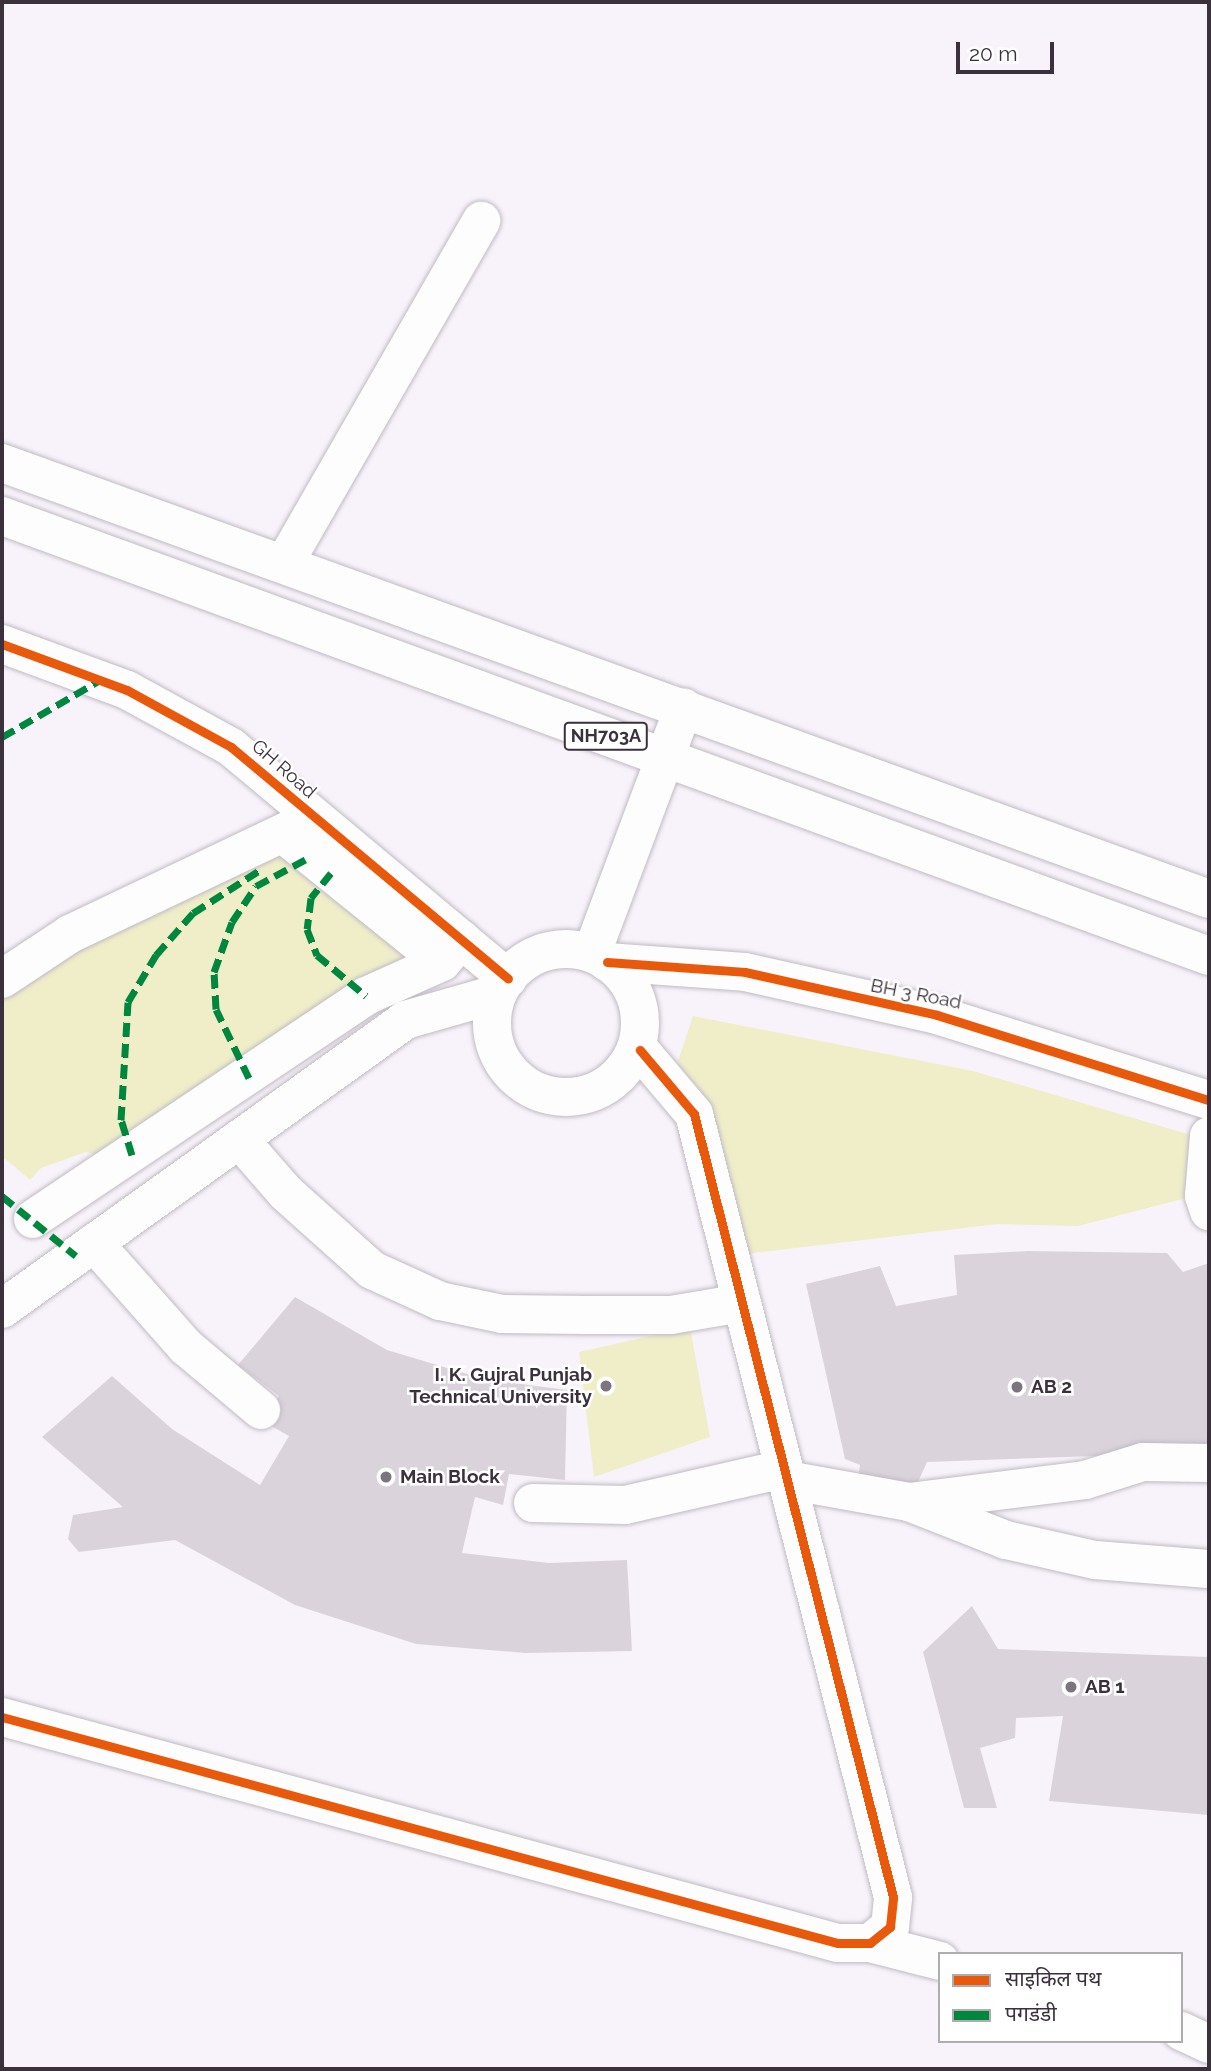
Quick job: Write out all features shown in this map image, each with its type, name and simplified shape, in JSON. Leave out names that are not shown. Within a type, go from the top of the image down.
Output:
[{"type":"main road","points":[[284,564],[481,221]]},
{"type":"main road","name":"NH703A","points":[[2,463],[684,707],[1209,899]]},
{"type":"main road","name":"NH703A","points":[[2,516],[1209,956]]},
{"type":"main road","name":"GH Road","points":[[2,644],[127,690],[219,741],[299,834],[500,987]]},
{"type":"main road","points":[[600,956],[684,707]]},
{"type":"main road","points":[[260,870],[299,834]]},
{"type":"main road","points":[[2,979],[70,934],[299,834]]},
{"type":"main road","points":[[33,1219],[366,996],[451,950]]},
{"type":"main road","points":[[2,1309],[405,1020],[500,987],[533,952],[600,956],[637,990],[640,1050],[694,1114],[893,1897],[890,1927],[870,1943]]},
{"type":"main road","name":"BH 3 Road","points":[[600,956],[745,972],[937,1015],[1209,1100]]},
{"type":"main road","points":[[500,987],[495,1055],[538,1096],[599,1094],[640,1050]]},
{"type":"main road","points":[[1209,1136],[1204,1196],[1209,1211]]},
{"type":"main road","points":[[239,1139],[285,1192],[372,1270],[440,1301],[502,1314],[585,1315],[671,1315],[742,1303]]},
{"type":"main road","points":[[94,1243],[186,1347],[261,1410]]},
{"type":"main road","points":[[909,1502],[1085,1480],[1143,1462],[1209,1463]]},
{"type":"main road","points":[[533,1503],[625,1504],[786,1474],[909,1502],[1006,1540],[1095,1560],[1209,1569]]},
{"type":"main road","points":[[2,1717],[838,1943],[870,1943],[938,1960]]},
{"type":"green space","points":[[290,840],[414,953],[121,1162],[86,1152],[41,1168],[30,1180],[3,1157],[4,987]]},
{"type":"green space","points":[[693,1016],[973,1071],[1198,1137],[1198,1195],[1078,1226],[998,1224],[737,1255],[678,1061]]},
{"type":"green space","points":[[690,1327],[710,1437],[594,1477],[579,1352]]},
{"type":"building","name":"AB 2","points":[[1028,1251],[1167,1253],[1183,1272],[1209,1263],[1209,1452],[927,1462],[909,1502],[856,1494],[860,1465],[845,1459],[806,1284],[880,1266],[896,1306],[957,1295],[954,1255]]},
{"type":"building","name":"Main Block","points":[[295,1297],[387,1350],[484,1379],[567,1390],[565,1480],[509,1474],[503,1505],[475,1497],[462,1553],[549,1563],[627,1560],[632,1651],[525,1653],[416,1644],[295,1605],[175,1540],[79,1552],[68,1539],[73,1515],[123,1507],[42,1437],[112,1376],[172,1429],[260,1485],[289,1436],[264,1422],[279,1396],[238,1365]]},
{"type":"building","name":"AB 1","points":[[972,1606],[998,1649],[1209,1657],[1209,1815],[1049,1801],[1063,1716],[1016,1718],[1015,1738],[980,1748],[997,1808],[964,1808],[923,1652]]},
{"type":"marked path","points":[[2,737],[100,680]]},
{"type":"marked path","points":[[249,1078],[216,1009],[214,972],[232,922],[256,886],[310,857]]},
{"type":"marked path","points":[[132,1155],[121,1120],[128,1002],[156,955],[193,913],[260,870]]},
{"type":"marked path","points":[[331,873],[311,898],[307,929],[317,955],[366,996]]},
{"type":"marked path","points":[[2,1196],[76,1256]]},
{"type":"cycle path","points":[[2,644],[127,690],[231,747],[508,979]]},
{"type":"cycle path","points":[[607,962],[745,972],[937,1015],[1209,1100]]},
{"type":"cycle path","points":[[2,1717],[838,1943],[870,1943],[890,1927],[893,1897],[694,1114],[640,1050]]},
{"type":"place","name":"I. K. Gujral Punjab Technical University","points":[[606,1386]]},
{"type":"place","name":"AB 2","points":[[1017,1387]]},
{"type":"place","name":"Main Block","points":[[386,1477]]},
{"type":"place","name":"AB 1","points":[[1071,1687]]}]
